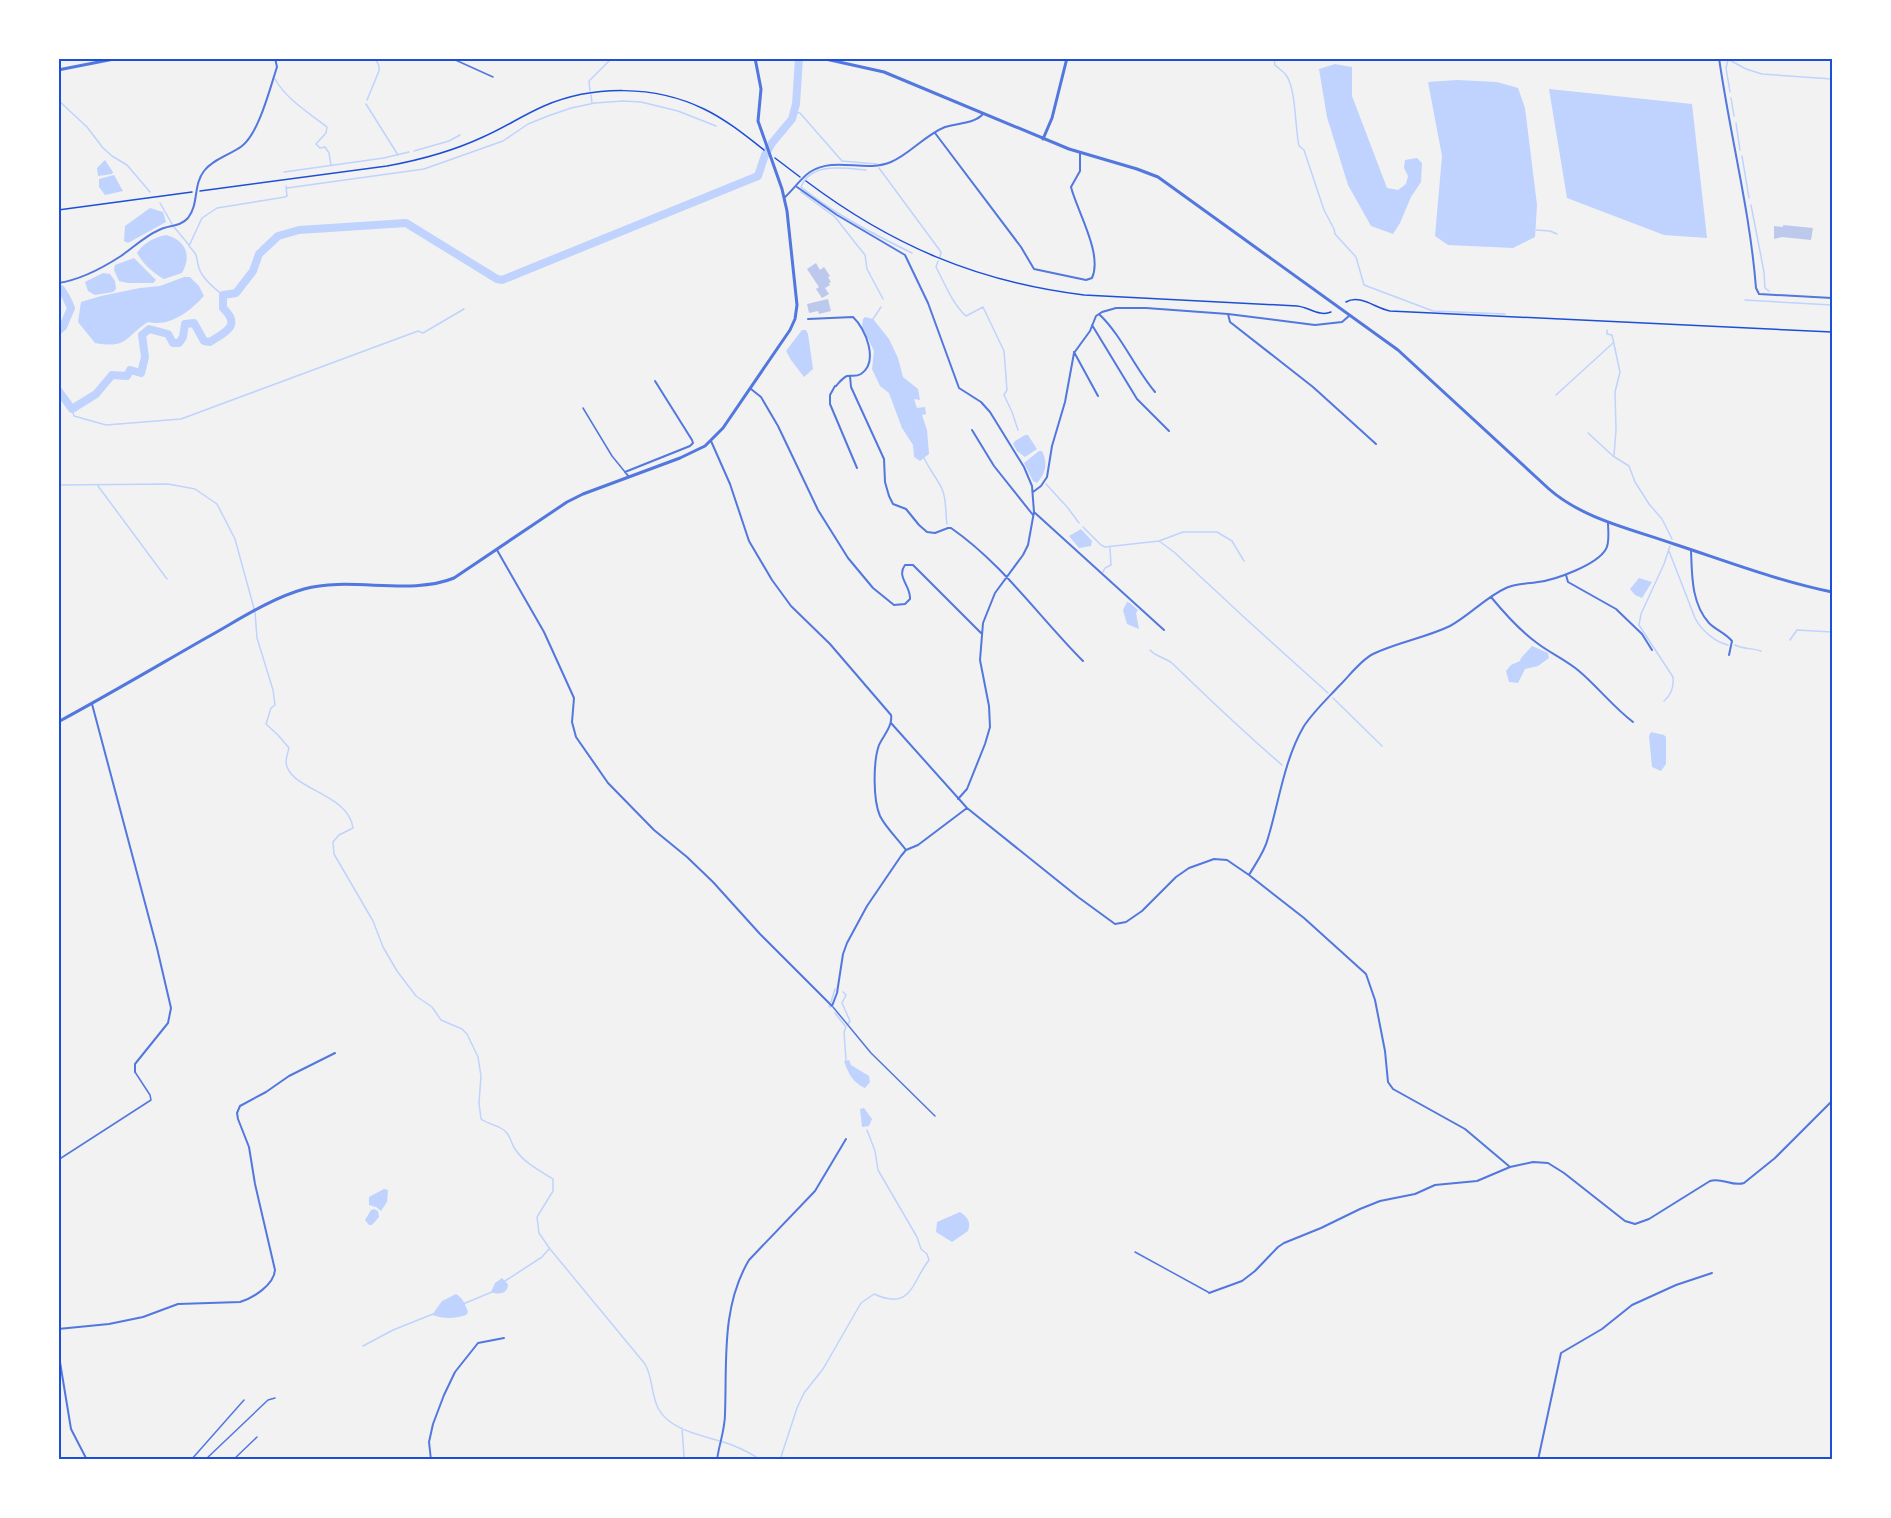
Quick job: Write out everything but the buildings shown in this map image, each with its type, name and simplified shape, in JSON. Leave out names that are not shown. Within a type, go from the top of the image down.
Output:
[{"type":"street","points":[[58,70],[119,58]]},
{"type":"street","points":[[58,283],[77,278],[110,262],[161,228],[182,224],[193,209],[195,192],[206,168],[244,144],[253,134],[276,67],[275,58]]},
{"type":"street","points":[[821,58],[884,72],[1080,153],[1146,171],[1164,181],[1398,350],[1556,496],[1572,506],[1607,521],[1691,550],[1780,579],[1833,592]]},
{"type":"street","points":[[1043,139],[1052,118],[1067,58]]},
{"type":"street","points":[[1719,58],[1745,202],[1756,288],[1759,294],[1833,298]]},
{"type":"street","points":[[58,722],[259,609],[300,591],[317,587],[418,585],[443,582],[454,578],[567,502],[688,455],[711,441],[785,340],[796,314],[795,280],[784,198],[758,121],[761,89],[756,60]]},
{"type":"street","points":[[784,198],[810,172],[826,166],[873,167],[891,162],[943,128],[978,119],[983,114]]},
{"type":"street","points":[[935,133],[1001,219],[1034,269],[1086,280],[1092,278],[1094,258],[1071,187],[1079,176],[1080,153]]},
{"type":"street","points":[[797,187],[837,215],[904,255],[909,261],[928,303],[958,388],[981,402],[990,412],[1024,467],[1033,492],[1033,514],[1028,545],[996,593],[987,610],[981,633],[980,660],[989,708],[990,727],[967,789],[958,800]]},
{"type":"street","points":[[1033,492],[1047,477],[1074,352],[1087,336],[1098,314],[1112,308],[1137,307],[1228,314],[1315,325],[1342,322],[1349,315]]},
{"type":"street","points":[[1098,314],[1111,326],[1155,392]]},
{"type":"street","points":[[1228,314],[1230,322],[1313,387],[1376,444]]},
{"type":"street","points":[[808,319],[850,316],[856,320],[869,346],[870,361],[867,367],[860,375],[844,378],[830,395],[830,404],[857,468]]},
{"type":"street","points":[[1092,325],[1137,399],[1169,431]]},
{"type":"street","points":[[1074,352],[1098,396]]},
{"type":"street","points":[[850,376],[851,387],[884,459],[885,482],[894,504],[908,510],[927,532],[936,533],[948,528],[954,530],[1007,576],[1083,661]]},
{"type":"street","points":[[629,477],[625,472],[693,443],[656,381]]},
{"type":"street","points":[[750,389],[761,397],[768,408],[786,440],[818,510],[848,558],[864,577],[884,598],[894,604],[902,605],[910,597],[910,592],[902,577],[902,570],[907,564],[913,565],[981,633]]},
{"type":"street","points":[[972,430],[994,466],[1033,514],[1164,630]]},
{"type":"street","points":[[711,441],[730,484],[749,541],[772,580],[791,606],[830,644],[892,718],[877,753],[876,797],[880,815],[906,850]]},
{"type":"street","points":[[1249,875],[1268,840],[1278,793],[1294,747],[1305,726],[1312,715],[1370,656],[1407,641],[1433,634],[1453,624],[1491,597],[1512,586],[1566,575],[1593,561],[1606,549],[1609,537],[1607,521]]},
{"type":"street","points":[[497,550],[539,622],[574,698],[572,722],[574,732],[608,783],[646,822],[712,882],[832,1006],[837,993],[845,948],[867,906],[906,850],[918,844],[967,808]]},
{"type":"street","points":[[1691,550],[1696,601],[1709,623],[1725,633],[1732,641],[1729,655]]},
{"type":"street","points":[[1566,575],[1568,582],[1616,609],[1642,634],[1652,650]]},
{"type":"street","points":[[1491,597],[1513,623],[1540,645],[1580,672],[1633,722]]},
{"type":"street","points":[[92,704],[171,1008],[168,1023],[135,1064],[135,1072]]},
{"type":"street","points":[[891,723],[958,800],[1115,924],[1126,922],[1142,911],[1176,877],[1204,861],[1214,858],[1223,859],[1249,875],[1304,918],[1366,974],[1378,1013],[1388,1082],[1391,1086],[1400,1094],[1465,1129],[1510,1167]]},
{"type":"street","points":[[58,1329],[109,1324],[143,1317],[178,1304],[240,1302],[270,1283],[275,1270],[249,1147],[238,1119],[238,1110],[240,1106],[290,1076],[335,1053]]},
{"type":"street","points":[[1209,1293],[1242,1281],[1284,1243],[1374,1203],[1405,1197],[1435,1185],[1477,1181],[1510,1167],[1533,1162],[1548,1163],[1618,1216],[1635,1224],[1658,1214],[1668,1205],[1710,1180],[1738,1185],[1752,1178],[1833,1101]]},
{"type":"street","points":[[717,1460],[725,1414],[726,1348],[732,1298],[744,1267],[748,1260],[815,1191],[846,1139]]},
{"type":"street","points":[[1538,1460],[1561,1353],[1602,1329],[1632,1305],[1712,1273]]},
{"type":"street","points":[[431,1460],[429,1442],[433,1424],[455,1372],[478,1343],[504,1338]]},
{"type":"street","points":[[58,1350],[71,1429],[87,1460]]},
{"type":"lane","points":[[451,58],[493,77]]},
{"type":"lane","points":[[583,408],[612,456],[625,472]]},
{"type":"lane","points":[[832,1006],[871,1053],[934,1116]]},
{"type":"lane","points":[[58,1160],[148,1103],[151,1099],[150,1095],[135,1072]]},
{"type":"lane","points":[[1135,1252],[1209,1293]]},
{"type":"lane","points":[[205,1460],[268,1400],[275,1398]]},
{"type":"lane","points":[[190,1460],[244,1400]]},
{"type":"lane","points":[[234,1460],[257,1437]]},
{"type":"path","points":[[58,210],[415,161],[482,138],[552,103],[579,95],[609,91],[651,93],[691,104],[719,117],[759,146]]},
{"type":"path","points":[[777,160],[800,177]]},
{"type":"path","points":[[1346,302],[1351,299],[1361,300],[1389,311],[1833,332]]},
{"type":"water","points":[[1335,64],[1352,67],[1352,96],[1387,188],[1398,190],[1406,184],[1408,176],[1404,168],[1405,160],[1417,158],[1422,163],[1421,182],[1393,234],[1371,226],[1348,185],[1327,117],[1319,69]]},
{"type":"water","points":[[1457,80],[1497,82],[1518,88],[1525,108],[1537,205],[1535,237],[1513,248],[1448,245],[1435,236],[1442,156],[1428,82]]},
{"type":"water","points":[[1549,89],[1692,104],[1707,238],[1664,235],[1567,198]]},
{"type":"water","points":[[105,160],[113,172],[98,176],[97,168]]},
{"type":"water","points":[[114,175],[123,191],[105,195],[99,187],[99,179]]},
{"type":"water","points":[[150,208],[163,212],[166,222],[128,243],[124,241],[125,226]]},
{"type":"water","points":[[166,235],[173,237],[182,245],[187,261],[182,273],[164,279],[149,268],[137,253],[150,241]]},
{"type":"water","points":[[134,258],[156,280],[153,283],[119,281],[114,270],[115,265]]},
{"type":"water","points":[[103,273],[110,274],[115,281],[116,289],[113,292],[95,295],[88,291],[85,282]]},
{"type":"water","points":[[190,277],[199,286],[204,296],[179,317],[164,322],[148,322],[120,343],[95,343],[78,322],[81,302],[140,288],[160,286]]},
{"type":"water","points":[[865,317],[873,319],[889,339],[898,358],[903,377],[918,389],[920,400],[914,399],[917,408],[925,407],[926,414],[922,415],[927,430],[929,454],[920,461],[914,457],[913,445],[902,428],[889,393],[880,386],[872,369],[874,351],[862,327]]},
{"type":"water","points":[[802,330],[806,330],[808,334],[813,369],[804,377],[786,351]]},
{"type":"water","points":[[1028,435],[1037,449],[1025,457],[1017,451],[1013,444]]},
{"type":"water","points":[[1042,451],[1044,455],[1045,464],[1044,472],[1037,483],[1033,481],[1024,463]]},
{"type":"water","points":[[1081,529],[1092,541],[1091,546],[1079,548],[1069,536]]},
{"type":"water","points":[[1639,578],[1652,582],[1642,598],[1630,589]]},
{"type":"water","points":[[1127,602],[1138,610],[1136,613],[1139,629],[1127,624],[1123,610]]},
{"type":"water","points":[[1532,646],[1548,653],[1549,658],[1538,666],[1525,669],[1518,683],[1509,682],[1506,671],[1511,665],[1520,661]]},
{"type":"water","points":[[1651,732],[1666,737],[1666,764],[1661,771],[1652,767],[1649,736]]},
{"type":"water","points":[[849,1060],[851,1065],[869,1076],[870,1082],[865,1088],[857,1083],[849,1073],[844,1061]]},
{"type":"water","points":[[864,1108],[872,1119],[869,1126],[862,1127],[860,1109]]},
{"type":"water","points":[[384,1189],[388,1190],[387,1202],[381,1211],[369,1205],[369,1197]]},
{"type":"water","points":[[374,1209],[378,1211],[379,1217],[372,1225],[369,1225],[365,1220]]},
{"type":"water","points":[[960,1212],[968,1220],[968,1231],[952,1242],[936,1232],[937,1222]]},
{"type":"water","points":[[502,1278],[508,1284],[505,1292],[491,1292],[495,1283]]},
{"type":"water","points":[[456,1294],[465,1304],[468,1312],[466,1315],[449,1318],[432,1315],[442,1301]]},
{"type":"waterway","points":[[367,100],[379,71],[375,58]]},
{"type":"waterway","points":[[590,91],[589,81],[612,58]]},
{"type":"waterway","points":[[58,390],[72,409],[96,394],[112,375],[127,376],[130,370],[141,373],[145,357],[142,335],[149,329],[168,334],[173,343],[179,343],[183,337],[185,324],[194,323],[204,341],[210,342],[221,335],[231,324],[229,314],[223,308],[223,295],[236,293],[253,271],[259,254],[278,236],[299,230],[406,223],[502,280],[758,176],[772,143],[792,119],[796,104],[799,58]]},
{"type":"waterway","points":[[1274,58],[1275,65],[1285,74],[1292,89],[1299,146],[1304,150],[1324,210],[1335,234],[1356,257],[1364,285],[1433,311],[1505,314]]},
{"type":"waterway","points":[[1726,58],[1746,69],[1762,74],[1832,79]]},
{"type":"waterway","points":[[1728,60],[1726,68],[1730,92]]},
{"type":"waterway","points":[[275,79],[292,99],[327,127],[326,133],[316,144],[320,148],[325,147],[329,153],[331,165]]},
{"type":"waterway","points":[[591,95],[592,103]]},
{"type":"waterway","points":[[1731,98],[1734,116]]},
{"type":"waterway","points":[[58,100],[87,127],[103,148],[127,165],[150,192]]},
{"type":"waterway","points":[[287,188],[424,169],[503,141],[528,124],[548,116],[595,103],[641,102],[678,111],[716,126]]},
{"type":"waterway","points":[[366,104],[398,155]]},
{"type":"waterway","points":[[794,112],[800,113],[842,161],[877,164]]},
{"type":"waterway","points":[[1736,123],[1740,150]]},
{"type":"waterway","points":[[414,151],[449,141],[460,135]]},
{"type":"waterway","points":[[284,172],[384,158],[409,152]]},
{"type":"waterway","points":[[1742,156],[1749,198]]},
{"type":"waterway","points":[[866,170],[838,168],[820,170],[806,179],[801,187],[855,223],[912,253]]},
{"type":"waterway","points":[[879,168],[941,252],[940,257]]},
{"type":"waterway","points":[[223,295],[203,276],[196,255],[189,246],[202,218],[217,208],[285,197],[287,196],[286,186]]},
{"type":"waterway","points":[[801,192],[835,217],[865,255],[867,269],[883,299]]},
{"type":"waterway","points":[[160,203],[172,224]]},
{"type":"waterway","points":[[1751,205],[1765,288],[1769,291]]},
{"type":"waterway","points":[[174,227],[189,245]]},
{"type":"waterway","points":[[1536,230],[1557,234]]},
{"type":"waterway","points":[[938,261],[936,267],[957,305],[966,316],[983,307],[1004,351],[1007,390],[1004,395],[1018,430]]},
{"type":"waterway","points":[[58,289],[61,289],[71,308],[63,327],[58,331]]},
{"type":"waterway","points":[[1745,300],[1832,305]]},
{"type":"waterway","points":[[873,319],[881,307]]},
{"type":"waterway","points":[[72,409],[74,416],[106,425],[181,419],[418,331],[423,333],[464,309]]},
{"type":"waterway","points":[[1607,330],[1607,334],[1612,335],[1620,372],[1615,392],[1614,455]]},
{"type":"waterway","points":[[1556,395],[1613,343]]},
{"type":"waterway","points":[[1588,433],[1613,456],[1629,466],[1635,482],[1662,519],[1672,539]]},
{"type":"waterway","points":[[924,458],[944,493],[947,524]]},
{"type":"waterway","points":[[58,485],[168,484],[195,489],[217,504],[235,539],[255,612],[257,638],[273,690],[275,705],[271,708],[266,724],[289,748],[286,762],[289,771],[307,786],[341,806],[349,816],[353,828],[339,835],[333,842],[334,854],[373,921],[383,947],[397,971],[416,996],[432,1007],[441,1020],[462,1029],[467,1034],[478,1057],[481,1076],[479,1103],[481,1119],[504,1130],[518,1154],[553,1179],[553,1191],[537,1217],[539,1233],[645,1364],[656,1403],[664,1416],[681,1428],[732,1445],[761,1460]]},
{"type":"waterway","points":[[1046,484],[1079,523]]},
{"type":"waterway","points":[[98,486],[167,579]]},
{"type":"waterway","points":[[1083,527],[1105,547],[1159,541],[1183,532],[1217,532],[1232,541],[1244,561]]},
{"type":"waterway","points":[[1159,541],[1174,552],[1328,693]]},
{"type":"waterway","points":[[1664,701],[1672,690],[1673,677],[1639,625],[1641,614],[1670,546]]},
{"type":"waterway","points":[[1103,572],[1111,565],[1110,548]]},
{"type":"waterway","points":[[1669,551],[1695,618],[1713,638],[1728,645]]},
{"type":"waterway","points":[[1790,640],[1797,630],[1832,632]]},
{"type":"waterway","points":[[1735,645],[1761,651]]},
{"type":"waterway","points":[[1150,650],[1173,664],[1282,765]]},
{"type":"waterway","points":[[1333,698],[1382,746]]},
{"type":"waterway","points":[[831,1002],[835,989]]},
{"type":"waterway","points":[[843,992],[846,995],[842,1003],[850,1021],[848,1024]]},
{"type":"waterway","points":[[835,1013],[846,1027],[844,1032],[846,1060]]},
{"type":"waterway","points":[[780,1460],[804,1393],[823,1369],[861,1303],[874,1294],[896,1299],[903,1297],[914,1285],[929,1260],[878,1170],[875,1151],[867,1130]]},
{"type":"waterway","points":[[505,1281],[542,1257],[549,1249]]},
{"type":"waterway","points":[[463,1304],[492,1292]]},
{"type":"waterway","points":[[363,1346],[393,1330],[433,1314]]},
{"type":"waterway","points":[[682,1428],[684,1457],[682,1460]]}]
